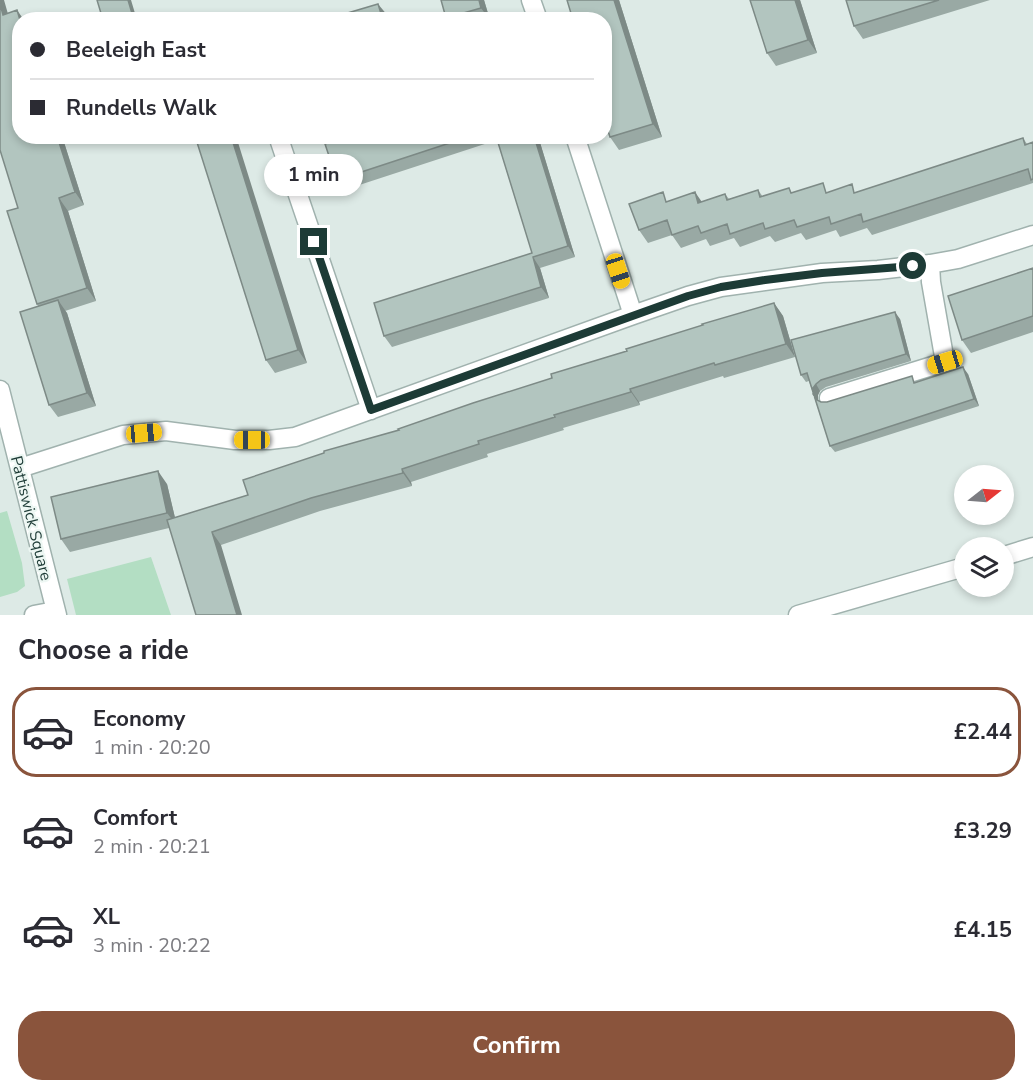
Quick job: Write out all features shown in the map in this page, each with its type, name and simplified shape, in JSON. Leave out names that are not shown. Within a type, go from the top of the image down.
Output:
[{"type":"street","points":[[281,144],[371,410]]},
{"type":"street","points":[[578,144],[633,315]]},
{"type":"street","points":[[20,468],[123,435],[166,431],[235,440],[295,437],[688,296],[721,287],[822,273],[930,264],[958,259],[1033,235]]},
{"type":"street","points":[[829,398],[945,362],[930,264]]},
{"type":"street","name":"Pattiswick Square","points":[[0,390],[56,613],[34,615]]},
{"type":"street","points":[[1014,553],[1033,547]]},
{"type":"street","points":[[798,615],[954,570]]},
{"type":"green space","points":[[7,511],[22,563],[25,586],[17,592],[0,597],[0,513]]},
{"type":"green space","points":[[151,557],[171,615],[76,615],[67,579]]},
{"type":"building","points":[[97,0],[128,0],[132,12],[101,12]]},
{"type":"building","points":[[441,0],[479,0],[481,8],[467,12],[444,12]]},
{"type":"building","points":[[567,0],[614,0],[653,124],[612,136],[612,12],[571,12]]},
{"type":"building","points":[[750,0],[795,0],[808,40],[767,53]]},
{"type":"building","points":[[846,0],[939,0],[854,26]]},
{"type":"building","points":[[0,4],[3,15],[17,10],[18,12],[12,12],[12,144],[60,144],[75,192],[59,198],[87,288],[37,304],[7,211],[18,208],[0,150]]},
{"type":"building","points":[[378,4],[380,12],[351,12]]},
{"type":"building","points":[[1023,138],[1025,145],[1033,142],[1033,179],[1031,180],[1028,169],[863,222],[861,214],[831,224],[829,217],[797,227],[794,220],[765,229],[763,223],[730,234],[727,224],[701,233],[698,226],[672,235],[667,220],[639,230],[629,204],[663,192],[666,202],[695,192],[698,203],[725,194],[727,200],[758,190],[760,197],[789,188],[791,193],[823,183],[826,193],[852,184],[854,193]]},
{"type":"building","points":[[198,144],[234,144],[298,350],[266,360]]},
{"type":"building","points":[[325,144],[447,144],[337,180]]},
{"type":"building","points":[[498,144],[536,144],[568,246],[533,257],[541,287],[384,336],[374,303],[532,253]]},
{"type":"building","points":[[1033,268],[1033,316],[962,340],[948,296]]},
{"type":"building","points":[[58,300],[87,393],[49,405],[20,312]]},
{"type":"building","points":[[774,303],[786,344],[630,389],[631,392],[554,415],[555,417],[478,441],[479,444],[402,469],[403,473],[311,498],[212,532],[237,615],[196,615],[167,520],[248,495],[243,480],[324,453],[324,451],[399,430],[552,378],[551,374],[627,351],[626,349],[702,324]]},
{"type":"building","points":[[895,312],[906,354],[821,380],[813,388],[813,392],[807,373],[801,375],[791,340]]},
{"type":"building","points":[[963,367],[974,399],[830,446],[814,396],[821,402],[827,402],[912,376],[914,383]]},
{"type":"building","points":[[158,471],[167,513],[61,539],[51,497]]},
{"type":"route","points":[[314,242],[371,410],[688,296],[721,287],[822,273],[913,266]]}]
